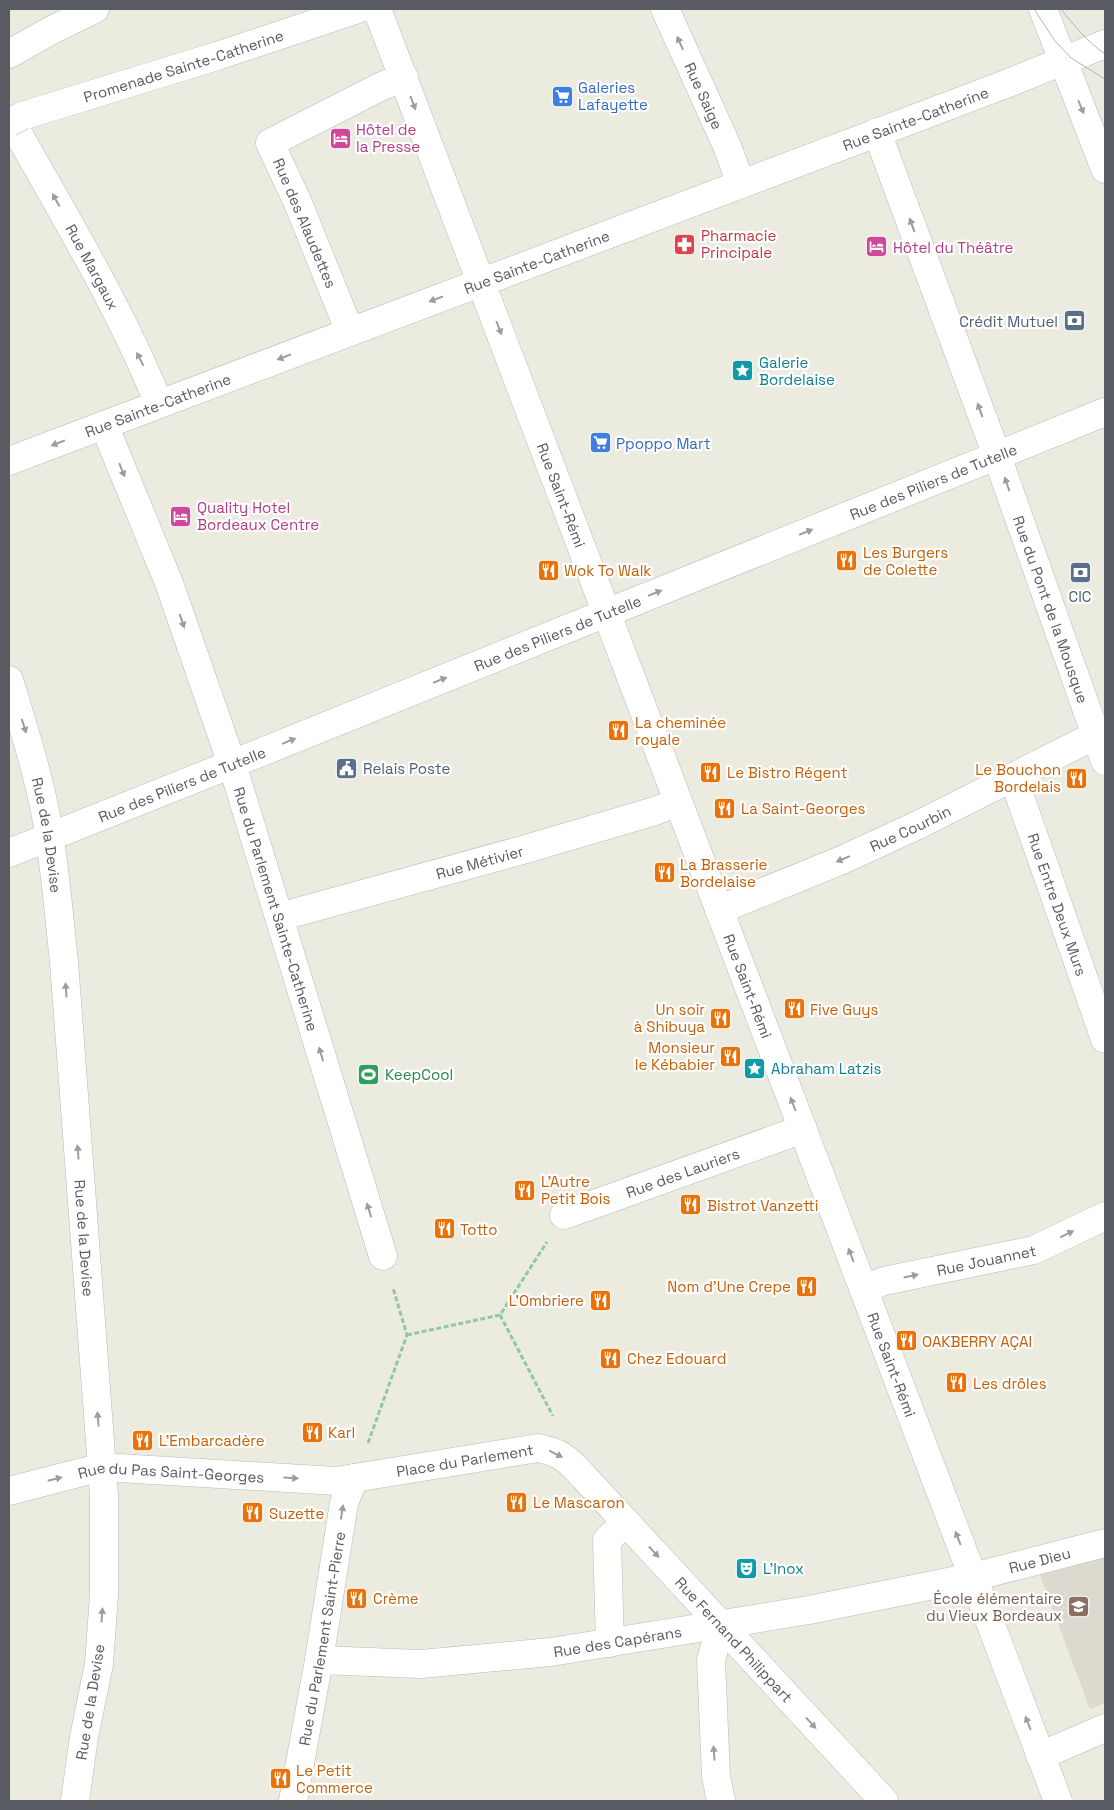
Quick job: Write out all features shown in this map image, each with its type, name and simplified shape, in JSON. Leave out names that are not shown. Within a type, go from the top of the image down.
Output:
[{"type":"street","points":[[9,54],[95,9]]},
{"type":"street","name":"Promenade Sainte-Catherine","points":[[17,125],[358,9]]},
{"type":"street","name":"Rue Saint-Rémi","points":[[377,9],[1058,1801]]},
{"type":"street","name":"Rue Saige","points":[[665,9],[727,146],[741,184]]},
{"type":"street","points":[[1043,9],[1105,169]]},
{"type":"street","name":"Rue Sainte-Catherine","points":[[9,461],[1006,84],[1105,44]]},
{"type":"street","name":"Rue des Alaudettes","points":[[350,332],[298,204],[270,143],[380,87],[404,78]]},
{"type":"street","name":"Rue Margaux","points":[[17,125],[91,262],[147,374],[159,404]]},
{"type":"street","name":"Rue du Pont de la Mousque","points":[[878,132],[997,456],[1105,761]]},
{"type":"street","name":"Rue des Piliers de Tutelle","points":[[9,853],[1105,412]]},
{"type":"street","name":"Rue du Parlement Sainte-Catherine","points":[[104,425],[169,583],[232,764],[383,1256]]},
{"type":"street","name":"Rue de la Devise","points":[[9,680],[27,737],[47,821],[64,962],[104,1495],[104,1574],[99,1664],[84,1737],[75,1801]]},
{"type":"street","name":"Rue Courbin","points":[[719,910],[842,860],[920,824],[1096,735]]},
{"type":"street","name":"Rue Entre Deux Murs","points":[[1013,777],[1103,1035]]},
{"type":"street","name":"Rue Métivier","points":[[279,917],[526,849],[655,811],[678,802]]},
{"type":"street","name":"Rue des Lauriers","points":[[564,1215],[803,1129]]},
{"type":"street","name":"Rue Jouannet","points":[[864,1289],[884,1281],[1034,1250],[1105,1216]]},
{"type":"street","name":"Place du Parlement","points":[[345,1479],[538,1448],[556,1452],[573,1465],[585,1478]]},
{"type":"street","name":"Rue du Pas Saint-Georges","points":[[9,1491],[102,1467],[345,1479]]},
{"type":"street","name":"Rue Fernand Philippart","points":[[585,1478],[884,1801]]},
{"type":"street","name":"Rue du Parlement Saint-Pierre","points":[[293,1801],[319,1660],[344,1503],[345,1479]]},
{"type":"street","points":[[610,1643],[607,1540],[626,1522]]},
{"type":"street","name":"Rue Dieu","points":[[972,1577],[1105,1543]]},
{"type":"street","name":"Rue des Capérans","points":[[319,1660],[422,1664],[551,1652],[809,1610],[972,1577]]},
{"type":"street","points":[[721,1625],[711,1660],[716,1776],[721,1801]]},
{"type":"street","points":[[1040,1756],[1105,1728]]},
{"type":"path","points":[[407,1334],[500,1315],[564,1215]]},
{"type":"path","points":[[345,1479],[407,1334],[383,1256]]},
{"type":"path","points":[[500,1315],[554,1419]]},
{"type":"shaded area","name":"École élémentaire du Vieux Bordeaux","points":[[1105,1553],[1105,1703],[1090,1709],[1038,1570]]},
{"type":"tram line","points":[[1034,9],[1055,41],[1071,58],[1105,79]]},
{"type":"tram line","points":[[1061,9],[1071,22],[1105,54]]},
{"type":"place","name":"Galeries Lafayette","points":[[562,96]]},
{"type":"place","name":"Hôtel de la Presse","points":[[340,138]]},
{"type":"place","name":"Pharmacie Principale","points":[[685,244]]},
{"type":"place","name":"Hôtel du Théâtre","points":[[877,247]]},
{"type":"place","name":"Crédit Mutuel","points":[[1074,321]]},
{"type":"place","name":"Galerie Bordelaise","points":[[743,371]]},
{"type":"place","name":"Ppoppo Mart","points":[[600,443]]},
{"type":"place","name":"Quality Hotel Bordeaux Centre","points":[[181,516]]},
{"type":"place","name":"Les Burgers de Colette","points":[[847,561]]},
{"type":"place","name":"Wok To Walk","points":[[548,570]]},
{"type":"place","name":"CIC","points":[[1080,573]]},
{"type":"place","name":"La cheminée royale","points":[[619,731]]},
{"type":"place","name":"Relais Poste","points":[[347,768]]},
{"type":"place","name":"Le Bistro Régent","points":[[711,772]]},
{"type":"place","name":"Le Bouchon Bordelais","points":[[1077,778]]},
{"type":"place","name":"La Saint-Georges","points":[[725,808]]},
{"type":"place","name":"La Brasserie Bordelaise","points":[[664,873]]},
{"type":"place","name":"Five Guys","points":[[794,1009]]},
{"type":"place","name":"Un soir à Shibuya","points":[[721,1018]]},
{"type":"place","name":"Monsieur le Kébabier","points":[[731,1056]]},
{"type":"place","name":"Abraham Latzis","points":[[755,1068]]},
{"type":"place","name":"KeepCool","points":[[369,1074]]},
{"type":"place","name":"L'Autre Petit Bois","points":[[525,1190]]},
{"type":"place","name":"Bistrot Vanzetti","points":[[691,1205]]},
{"type":"place","name":"Totto","points":[[444,1229]]},
{"type":"place","name":"Nom d'Une Crepe","points":[[807,1286]]},
{"type":"place","name":"L'Ombriere","points":[[600,1300]]},
{"type":"place","name":"OAKBERRY AÇAI","points":[[906,1341]]},
{"type":"place","name":"Chez Edouard","points":[[611,1358]]},
{"type":"place","name":"Les drôles","points":[[957,1383]]},
{"type":"place","name":"Karl","points":[[312,1432]]},
{"type":"place","name":"L'Embarcadère","points":[[143,1440]]},
{"type":"place","name":"Le Mascaron","points":[[517,1502]]},
{"type":"place","name":"Suzette","points":[[253,1513]]},
{"type":"place","name":"L'Inox","points":[[747,1568]]},
{"type":"place","name":"Crème","points":[[357,1598]]},
{"type":"place","name":"École élémentaire du Vieux Bordeaux","points":[[1078,1607]]},
{"type":"place","name":"Le Petit Commerce","points":[[280,1779]]}]
